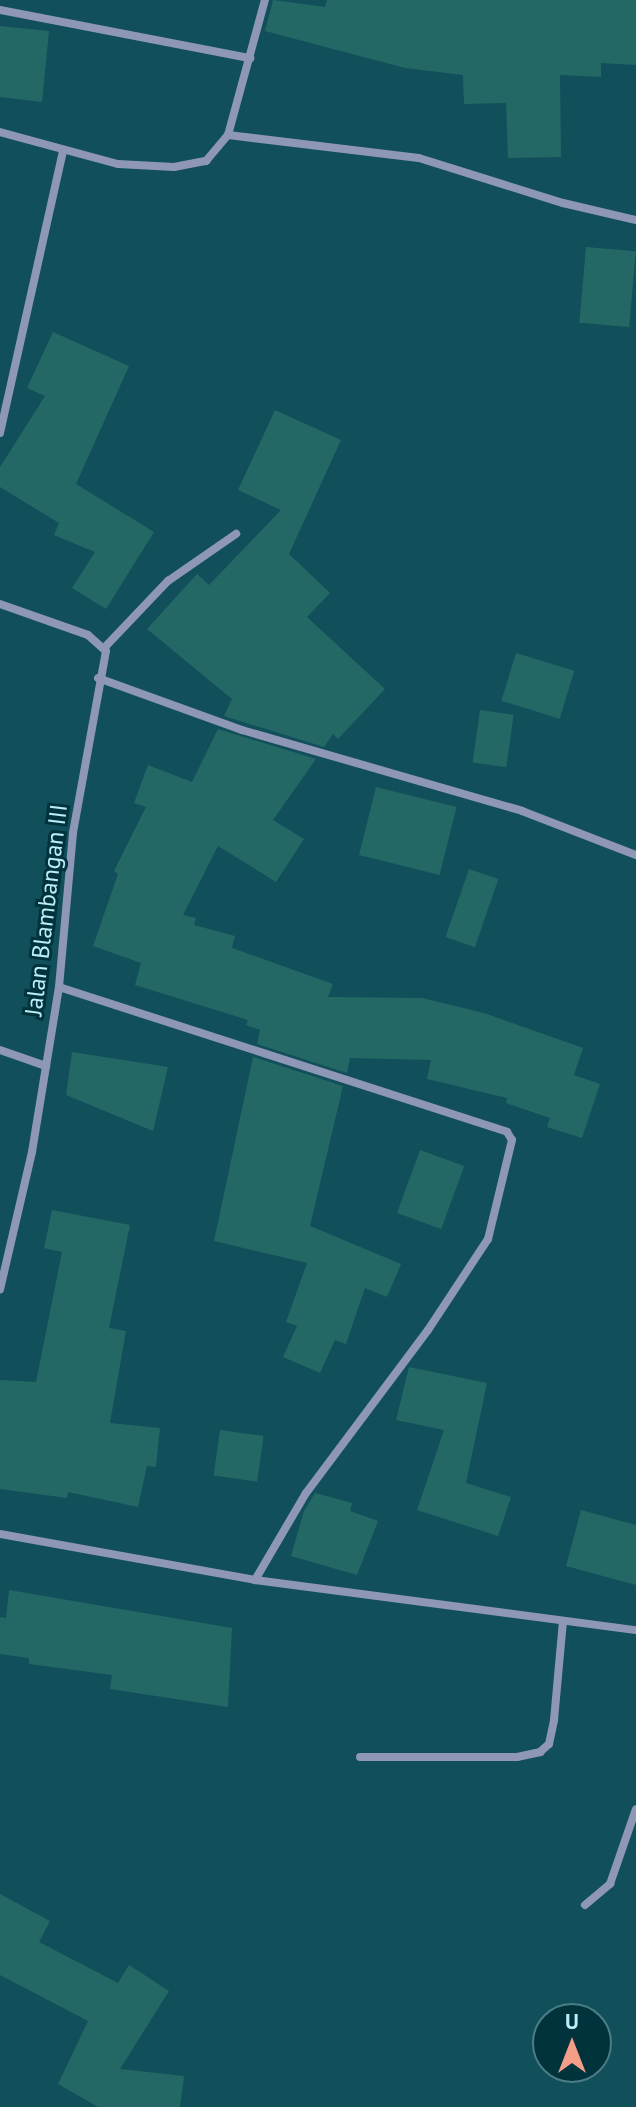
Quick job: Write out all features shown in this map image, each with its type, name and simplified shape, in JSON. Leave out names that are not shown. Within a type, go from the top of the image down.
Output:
[{"type":"street","points":[[0,132],[63,152],[118,164],[174,167],[206,161],[228,135],[265,0]]},
{"type":"street","points":[[0,10],[250,58]]},
{"type":"street","points":[[228,135],[419,158],[563,203],[636,220]]},
{"type":"street","points":[[0,433],[63,152]]},
{"type":"street","points":[[0,604],[106,646],[168,581],[236,534]]},
{"type":"street","name":"Jalan Blambangan III","points":[[0,1289],[46,1066],[59,987],[73,833],[106,646]]},
{"type":"street","points":[[98,678],[242,730],[522,811],[636,855]]},
{"type":"street","points":[[59,987],[507,1132],[512,1140],[488,1239],[428,1330],[306,1493],[255,1580]]},
{"type":"street","points":[[0,1050],[46,1066]]},
{"type":"street","points":[[0,1534],[255,1580],[636,1630]]},
{"type":"street","points":[[360,1757],[517,1757],[540,1752],[549,1744],[554,1720],[563,1621]]},
{"type":"street","points":[[585,1905],[610,1884],[636,1809]]},
{"type":"building","points":[[273,0],[325,7],[327,0],[636,0],[636,65],[601,63],[601,77],[560,75],[561,157],[508,158],[506,103],[464,104],[463,75],[405,68],[265,31]]},
{"type":"building","points":[[0,26],[49,31],[42,102],[0,97]]},
{"type":"building","points":[[586,247],[636,251],[629,327],[579,323]]},
{"type":"building","points":[[53,332],[129,366],[76,484],[154,532],[106,609],[72,588],[95,552],[54,535],[59,523],[0,487],[0,467],[45,396],[27,388]]},
{"type":"building","points":[[275,410],[341,440],[289,554],[330,593],[307,617],[385,689],[338,739],[333,734],[324,747],[224,716],[232,699],[147,629],[197,574],[209,585],[281,510],[238,490]]},
{"type":"building","points":[[516,653],[574,671],[560,719],[501,701]]},
{"type":"building","points":[[480,710],[514,715],[506,767],[473,762]]},
{"type":"building","points":[[218,729],[316,759],[273,820],[304,839],[276,882],[218,846],[183,915],[196,918],[194,925],[235,936],[232,948],[333,984],[328,997],[422,998],[484,1013],[583,1048],[574,1075],[600,1084],[582,1138],[547,1127],[550,1118],[506,1103],[507,1098],[427,1079],[431,1060],[350,1058],[347,1073],[257,1044],[260,1030],[246,1025],[248,1020],[135,985],[141,963],[93,946],[118,874],[114,871],[146,807],[134,803],[148,765],[192,782]]},
{"type":"building","points":[[376,787],[457,807],[440,875],[359,855]]},
{"type":"building","points":[[469,869],[498,879],[475,947],[446,937]]},
{"type":"building","points":[[72,1052],[168,1067],[153,1131],[66,1095]]},
{"type":"building","points":[[253,1057],[343,1086],[310,1226],[401,1264],[387,1297],[365,1288],[346,1344],[335,1340],[320,1373],[283,1357],[297,1326],[286,1322],[307,1263],[214,1241]]},
{"type":"building","points":[[420,1150],[464,1166],[441,1229],[397,1213]]},
{"type":"building","points":[[52,1210],[130,1225],[109,1328],[126,1331],[110,1423],[160,1428],[156,1467],[147,1466],[138,1507],[68,1492],[67,1498],[0,1489],[0,1380],[36,1382],[62,1252],[44,1248]]},
{"type":"building","points":[[409,1367],[487,1383],[466,1483],[511,1497],[498,1536],[417,1510],[444,1430],[396,1420]]},
{"type":"building","points":[[220,1430],[264,1436],[257,1482],[214,1476]]},
{"type":"building","points":[[315,1493],[352,1503],[350,1511],[378,1521],[357,1575],[291,1556],[304,1511]]},
{"type":"building","points":[[581,1510],[636,1525],[636,1585],[566,1566]]},
{"type":"building","points":[[9,1590],[232,1628],[228,1707],[110,1689],[112,1675],[29,1664],[29,1658],[0,1654],[0,1617],[6,1618]]},
{"type":"building","points":[[0,1894],[50,1921],[39,1942],[118,1983],[129,1965],[169,1991],[120,2069],[184,2076],[180,2107],[98,2107],[58,2084],[88,2021],[0,1975]]}]
